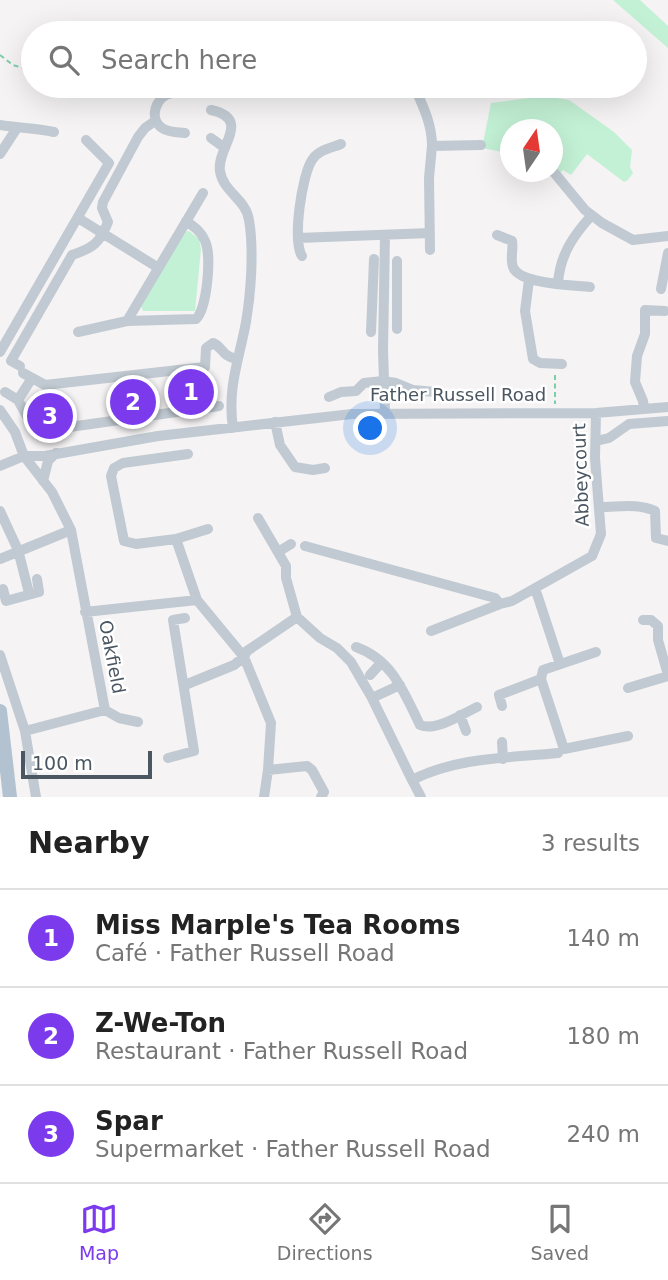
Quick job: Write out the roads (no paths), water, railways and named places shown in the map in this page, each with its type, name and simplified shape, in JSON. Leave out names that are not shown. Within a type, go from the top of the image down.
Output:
[{"type":"main road","points":[[0,711],[10,797]]},
{"type":"street","points":[[163,98],[155,112],[155,121],[162,128],[185,133]]},
{"type":"street","points":[[420,98],[431,129],[430,250]]},
{"type":"street","points":[[211,110],[221,112],[230,123],[232,131],[219,168],[222,182],[244,204],[249,218],[251,260],[246,320],[232,382],[230,408],[233,428]]},
{"type":"street","points":[[155,121],[138,137],[103,202],[102,208],[108,222],[103,235],[91,248],[72,255],[11,361],[45,385],[205,367],[206,348],[213,344],[217,344],[227,357],[237,359]]},
{"type":"street","points":[[0,125],[17,128],[25,126],[54,132]]},
{"type":"street","points":[[0,154],[17,128]]},
{"type":"street","points":[[211,138],[225,148]]},
{"type":"street","points":[[0,350],[109,163],[86,140]]},
{"type":"street","points":[[302,256],[298,251],[300,206],[312,160],[320,152],[341,144]]},
{"type":"street","points":[[432,146],[481,145]]},
{"type":"street","points":[[129,156],[141,162]]},
{"type":"street","points":[[562,182],[591,216],[634,240],[668,236]]},
{"type":"street","points":[[127,321],[203,193]]},
{"type":"street","points":[[558,283],[566,248],[591,216]]},
{"type":"street","points":[[78,218],[157,267]]},
{"type":"street","points":[[78,332],[127,321],[196,319],[201,314],[206,284],[207,245],[200,231],[186,221]]},
{"type":"street","points":[[298,238],[430,233]]},
{"type":"street","points":[[371,332],[372,307],[379,285],[385,235]]},
{"type":"street","points":[[497,235],[513,241],[512,265],[519,274],[529,279],[590,287]]},
{"type":"street","points":[[661,289],[668,253]]},
{"type":"street","points":[[374,259],[385,307],[385,412]]},
{"type":"street","points":[[397,261],[397,329]]},
{"type":"street","points":[[529,279],[525,311],[533,359],[540,363],[558,364]]},
{"type":"street","points":[[379,285],[397,285]]},
{"type":"street","points":[[372,307],[397,308]]},
{"type":"street","points":[[644,409],[635,382],[637,356],[645,334],[645,310],[665,310]]},
{"type":"street","points":[[18,400],[25,372]]},
{"type":"street","points":[[330,397],[341,392],[356,391],[364,383],[383,381],[413,390],[435,392]]},
{"type":"street","points":[[2,393],[18,400],[34,429],[41,431],[219,406]]},
{"type":"street","name":"Father Russell Road","points":[[0,466],[23,456],[158,436],[385,412],[596,413],[668,407]]},
{"type":"street","name":"Oakfield","points":[[0,410],[15,432],[23,456],[51,492],[71,530],[105,710]]},
{"type":"street","name":"Abbeycourt","points":[[431,631],[512,601],[592,556],[601,534],[596,413]]},
{"type":"street","points":[[596,441],[609,438],[629,424],[668,421]]},
{"type":"street","points":[[275,422],[280,445],[295,467],[302,470],[325,468]]},
{"type":"street","points":[[43,481],[48,461],[56,453]]},
{"type":"street","points":[[188,454],[123,463],[114,467],[111,473],[121,534],[124,541],[136,544],[176,539],[208,530]]},
{"type":"street","points":[[601,507],[642,506],[654,511],[656,538],[668,541]]},
{"type":"street","points":[[0,511],[18,550],[29,593]]},
{"type":"street","points":[[258,519],[286,566],[286,578],[297,617],[351,662],[421,797]]},
{"type":"street","points":[[0,559],[71,530]]},
{"type":"street","points":[[176,539],[197,600],[244,657],[271,723],[264,797]]},
{"type":"street","points":[[278,552],[291,544]]},
{"type":"street","points":[[305,546],[495,598],[500,604]]},
{"type":"street","points":[[3,589],[6,601],[39,592],[37,579]]},
{"type":"street","points":[[535,588],[560,664]]},
{"type":"street","points":[[85,612],[197,600]]},
{"type":"street","points":[[185,685],[234,665],[247,651],[297,617]]},
{"type":"street","points":[[168,758],[194,751],[173,620],[185,618]]},
{"type":"street","points":[[628,688],[668,676],[657,626],[651,620],[643,620]]},
{"type":"street","points":[[356,647],[366,651],[395,675],[424,728],[433,727],[477,708]]},
{"type":"street","points":[[596,652],[543,670],[541,679],[564,749],[628,736]]},
{"type":"street","points":[[0,655],[25,731],[36,797]]},
{"type":"street","points":[[370,675],[382,663]]},
{"type":"street","points":[[502,706],[499,695],[541,679]]},
{"type":"street","points":[[372,698],[400,685]]},
{"type":"street","name":"Oakfield","points":[[25,731],[105,710],[119,718],[138,722]]},
{"type":"street","points":[[460,715],[466,731]]},
{"type":"street","points":[[502,742],[503,759]]},
{"type":"street","points":[[412,780],[453,764],[558,753]]},
{"type":"street","points":[[268,770],[307,766],[324,792],[321,797]]},
{"type":"place","name":"Miss Marple's Tea Rooms","points":[[191,392]]},
{"type":"place","name":"Z-We-Ton","points":[[133,402]]},
{"type":"place","name":"Spar","points":[[50,416]]}]
